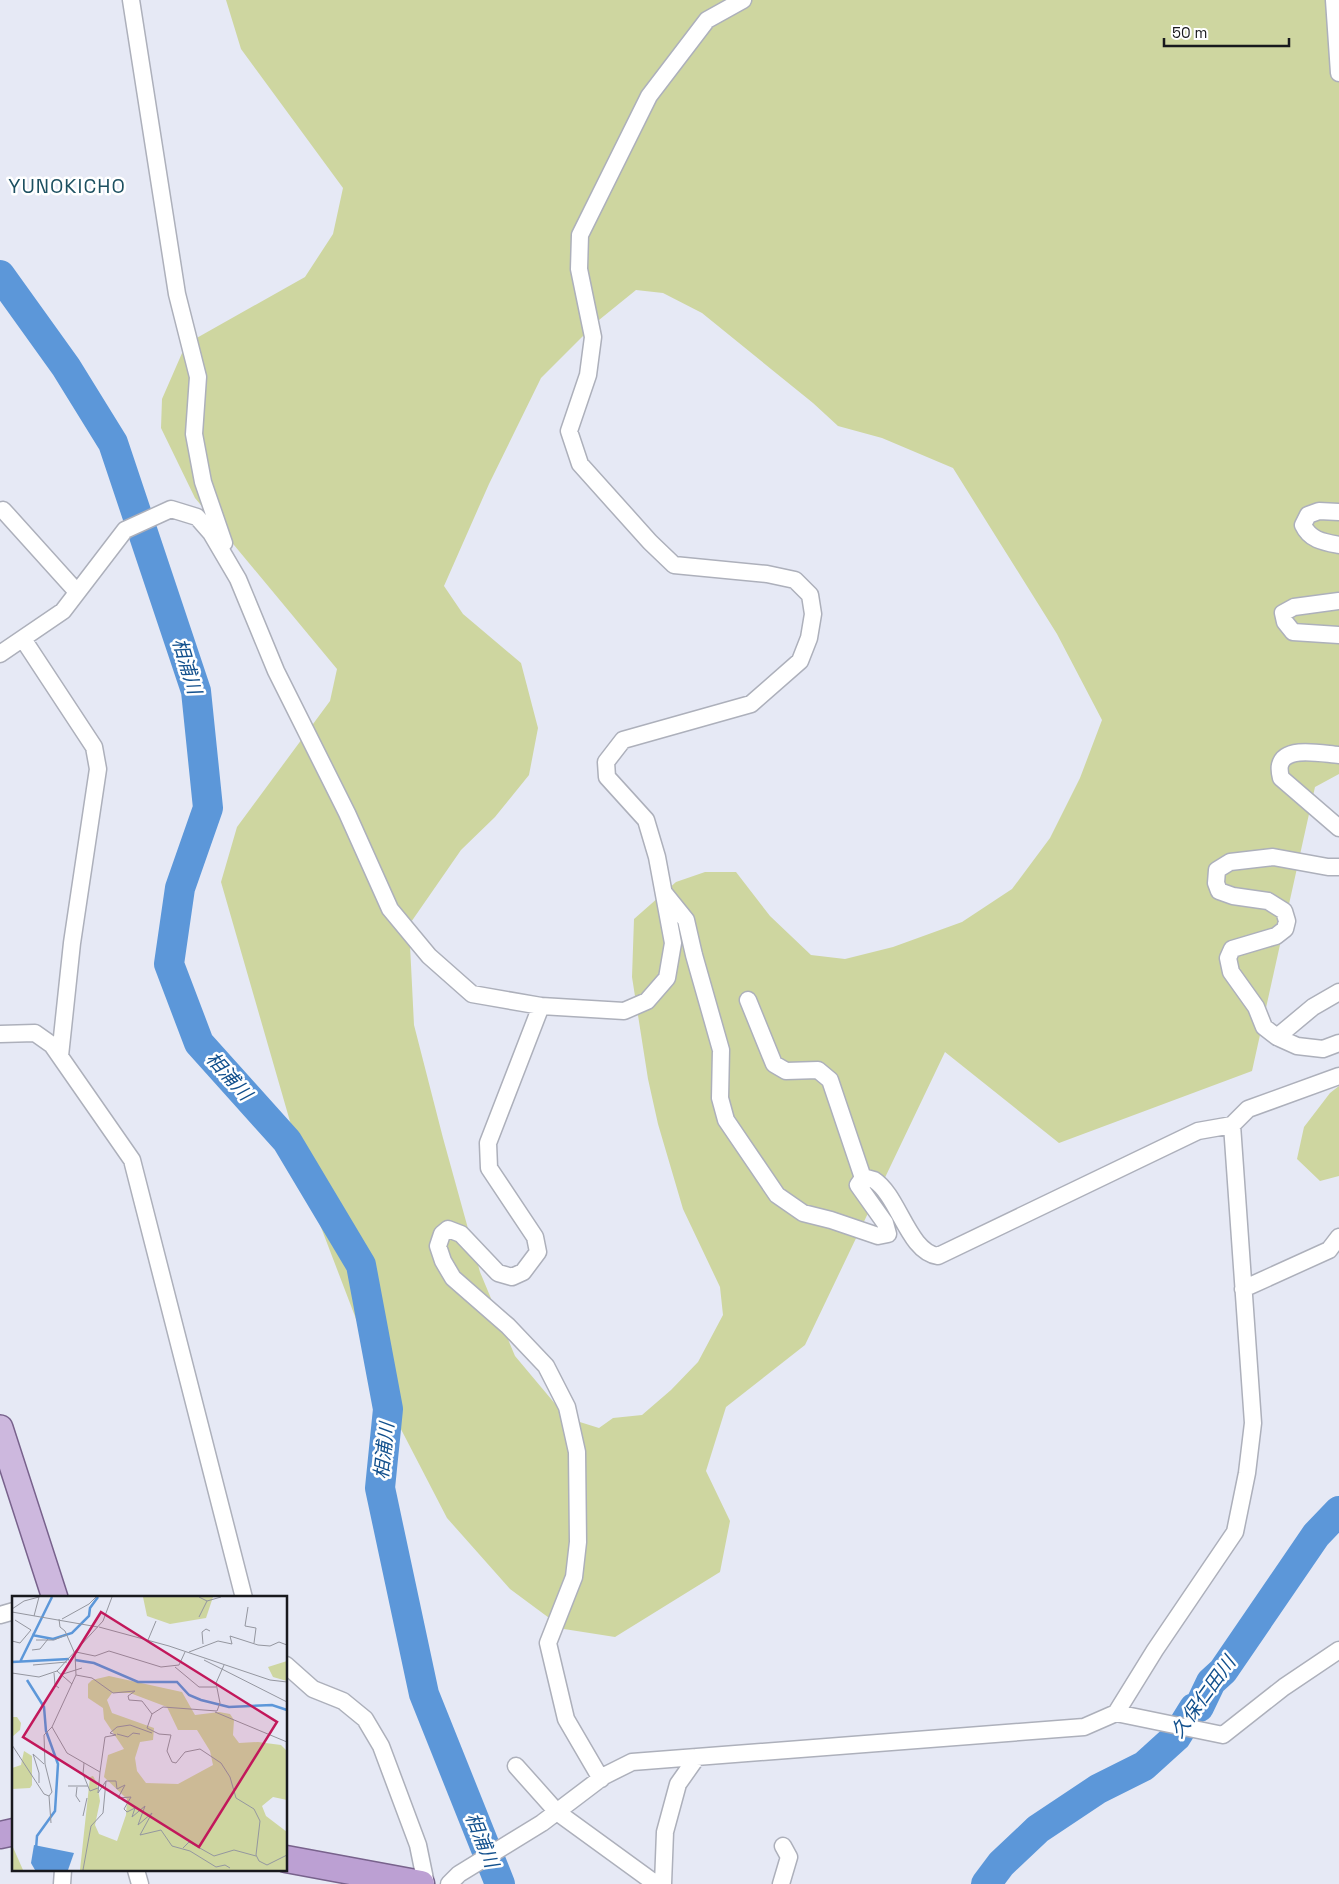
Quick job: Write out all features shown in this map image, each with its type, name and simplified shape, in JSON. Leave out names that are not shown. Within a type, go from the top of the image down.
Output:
[{"type":"highway","points":[[288,1859],[421,1884]]},
{"type":"main road","points":[[0,1428],[54,1596]]},
{"type":"street","points":[[131,0],[177,294],[198,377],[194,434],[203,482],[224,540],[226,558]]},
{"type":"street","points":[[0,654],[63,611],[125,530],[171,510],[197,517],[212,533],[238,579],[276,671],[347,813],[390,909],[429,956],[472,994],[541,1006],[624,1011],[647,1001],[667,978],[673,943],[657,856],[646,820],[607,777],[606,762],[623,740],[751,704],[800,661],[809,638],[813,614],[810,595],[795,580],[767,574],[674,565],[650,542],[580,464],[569,431],[588,374],[594,338],[579,269],[580,235],[649,96],[706,20],[743,0]]},
{"type":"street","points":[[1334,0],[1339,73]]},
{"type":"street","points":[[3,510],[77,592]]},
{"type":"street","points":[[1339,512],[1320,511],[1308,515],[1303,525],[1307,534],[1322,541],[1339,545]]},
{"type":"street","points":[[1339,601],[1294,607],[1283,613],[1285,622],[1293,632],[1339,635]]},
{"type":"street","points":[[23,639],[94,747],[98,769],[72,943],[60,1056]]},
{"type":"street","points":[[1339,755],[1296,752],[1286,756],[1280,765],[1281,778],[1339,828]]},
{"type":"street","points":[[1339,867],[1328,867],[1273,857],[1230,862],[1217,870],[1216,883],[1219,890],[1233,896],[1268,901],[1284,912],[1286,916],[1285,928],[1276,936],[1232,949],[1228,958],[1231,972],[1256,1006],[1264,1027],[1277,1037],[1297,1046],[1323,1049],[1339,1044]]},
{"type":"street","points":[[664,892],[686,920],[721,1050],[720,1098],[726,1120],[777,1195],[803,1213],[831,1220],[878,1236],[888,1234],[885,1222],[858,1185],[863,1178]]},
{"type":"street","points":[[1277,1037],[1313,1007],[1339,992]]},
{"type":"street","points":[[748,1000],[774,1064],[786,1071],[818,1070],[830,1080],[863,1178]]},
{"type":"street","points":[[541,1006],[488,1143],[489,1168],[535,1237],[538,1252],[523,1272],[512,1277],[498,1273],[461,1234],[448,1229],[442,1234],[438,1246],[443,1261],[453,1278],[508,1326],[546,1366],[567,1407],[577,1452],[578,1542],[574,1576],[548,1643],[566,1719],[601,1778]]},
{"type":"street","points":[[0,1034],[34,1033],[52,1045],[132,1160],[243,1596]]},
{"type":"street","points":[[863,1178],[874,1180],[885,1191],[918,1242],[930,1255],[938,1256],[1198,1131],[1232,1125],[1248,1109],[1339,1076]]},
{"type":"street","points":[[454,1879],[542,1823],[601,1778],[632,1762],[1084,1728],[1116,1713],[1155,1650],[1235,1532],[1247,1473],[1253,1423],[1232,1125]]},
{"type":"street","points":[[1243,1289],[1329,1250],[1339,1237]]},
{"type":"street","points":[[1116,1713],[1223,1735],[1284,1687],[1339,1650]]},
{"type":"street","points":[[288,1667],[313,1689],[342,1701],[365,1719],[381,1746],[418,1845],[426,1884]]},
{"type":"street","points":[[663,1884],[665,1832],[678,1784],[697,1757]]},
{"type":"street","points":[[516,1766],[557,1812],[656,1884]]},
{"type":"street","points":[[781,1884],[789,1857],[783,1846]]},
{"type":"green space","points":[[226,0],[1339,0],[1339,774],[1315,787],[1252,1071],[1059,1143],[945,1052],[805,1345],[726,1407],[706,1471],[730,1521],[720,1572],[615,1637],[564,1629],[510,1589],[447,1518],[390,1408],[319,1222],[221,882],[237,827],[330,701],[337,669],[195,498],[161,428],[162,399],[186,344],[305,277],[333,234],[343,188],[241,49]],"holes":[[[636,290],[663,293],[702,313],[813,403],[838,426],[882,438],[953,468],[1057,634],[1102,720],[1080,778],[1050,838],[1012,889],[962,922],[893,947],[845,959],[811,955],[770,916],[736,872],[705,872],[676,882],[634,919],[632,977],[648,1079],[658,1124],[683,1209],[720,1287],[723,1315],[698,1362],[671,1390],[642,1415],[613,1418],[599,1428],[567,1418],[515,1356],[480,1272],[414,1025],[409,925],[461,850],[495,817],[529,775],[538,728],[521,663],[463,614],[444,586],[489,484],[541,378],[599,320]]]},
{"type":"green space","points":[[1339,1086],[1339,1176],[1320,1181],[1297,1159],[1304,1127],[1330,1093]]},
{"type":"waterway","name":"相浦川","points":[[0,275],[66,367],[113,443],[196,691],[208,808],[180,888],[169,964],[199,1043],[287,1141],[361,1265],[388,1409],[380,1488],[424,1694],[500,1884]]},
{"type":"waterway","name":"久保仁田川","points":[[986,1884],[1001,1864],[1038,1829],[1098,1789],[1144,1766],[1176,1737],[1194,1708],[1199,1707],[1211,1682],[1223,1671],[1316,1535],[1339,1511]]},
{"type":"district","name":"YUNOKICHO","points":[[67,186]]}]
